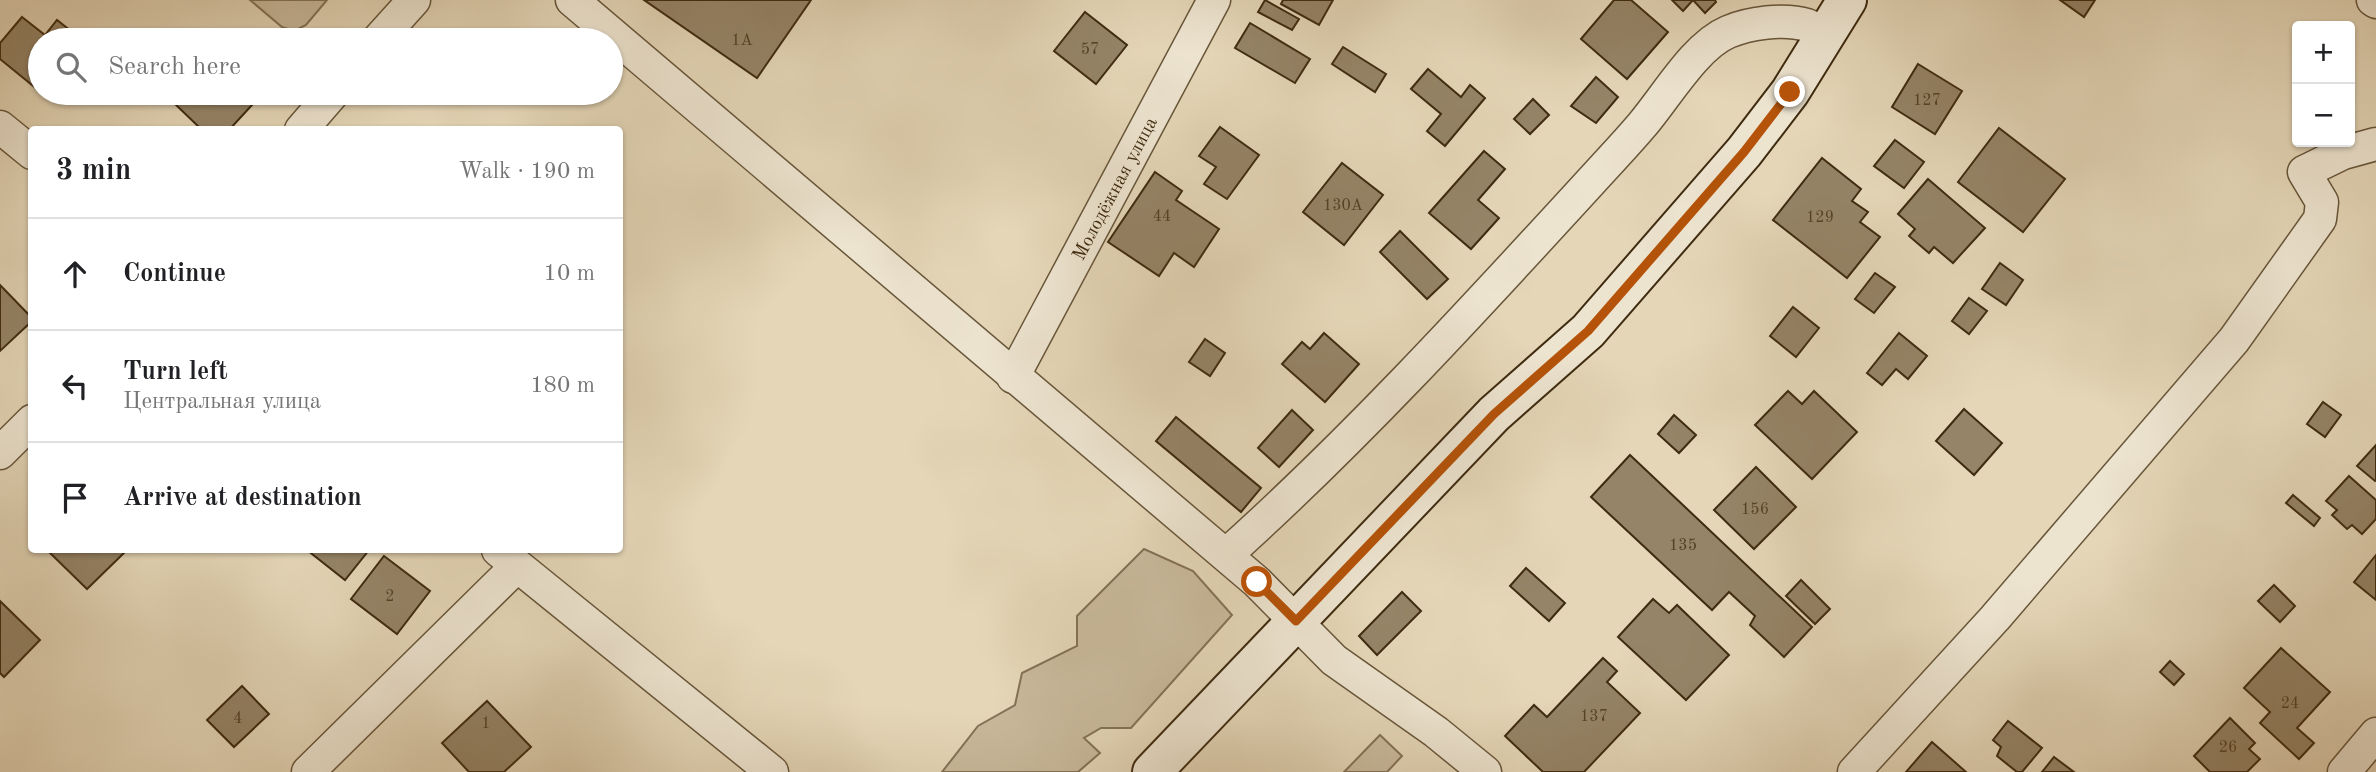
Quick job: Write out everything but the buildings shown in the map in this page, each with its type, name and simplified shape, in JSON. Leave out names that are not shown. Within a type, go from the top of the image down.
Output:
[{"type":"street","points":[[390,28],[414,0]]},
{"type":"street","points":[[572,0],[605,28]]},
{"type":"street","name":"Молодёжная улица","points":[[1013,377],[1214,0]]},
{"type":"street","points":[[1152,772],[1494,414],[1588,331],[1744,152],[1790,92],[1847,0]]},
{"type":"street","points":[[1226,555],[1259,526],[1385,401],[1525,253],[1641,127],[1702,50],[1727,32],[1755,24],[1806,25],[1825,35]]},
{"type":"street","points":[[623,44],[1226,555],[1334,660],[1436,732],[1485,772]]},
{"type":"street","points":[[304,126],[323,105]]},
{"type":"street","points":[[0,127],[28,150]]},
{"type":"street","points":[[1854,772],[1995,618],[2234,340],[2320,219],[2322,202],[2304,172],[2343,153],[2376,144]]},
{"type":"street","points":[[0,453],[28,425]]},
{"type":"street","points":[[308,772],[508,558],[772,772]]},
{"type":"street","points":[[2344,772],[2376,734]]},
{"type":"shaded area","points":[[250,0],[327,0],[306,25],[300,28],[282,27]]},
{"type":"shaded area","points":[[1144,549],[1193,571],[1232,615],[1131,728],[1101,728],[1084,738],[1100,753],[1078,772],[942,772],[978,726],[1015,705],[1022,673],[1077,646],[1077,616]]},
{"type":"shaded area","points":[[1380,735],[1402,756],[1387,772],[1344,772]]},
{"type":"route","points":[[1257,582],[1296,621],[1494,414],[1588,331],[1744,152],[1790,92]]}]
